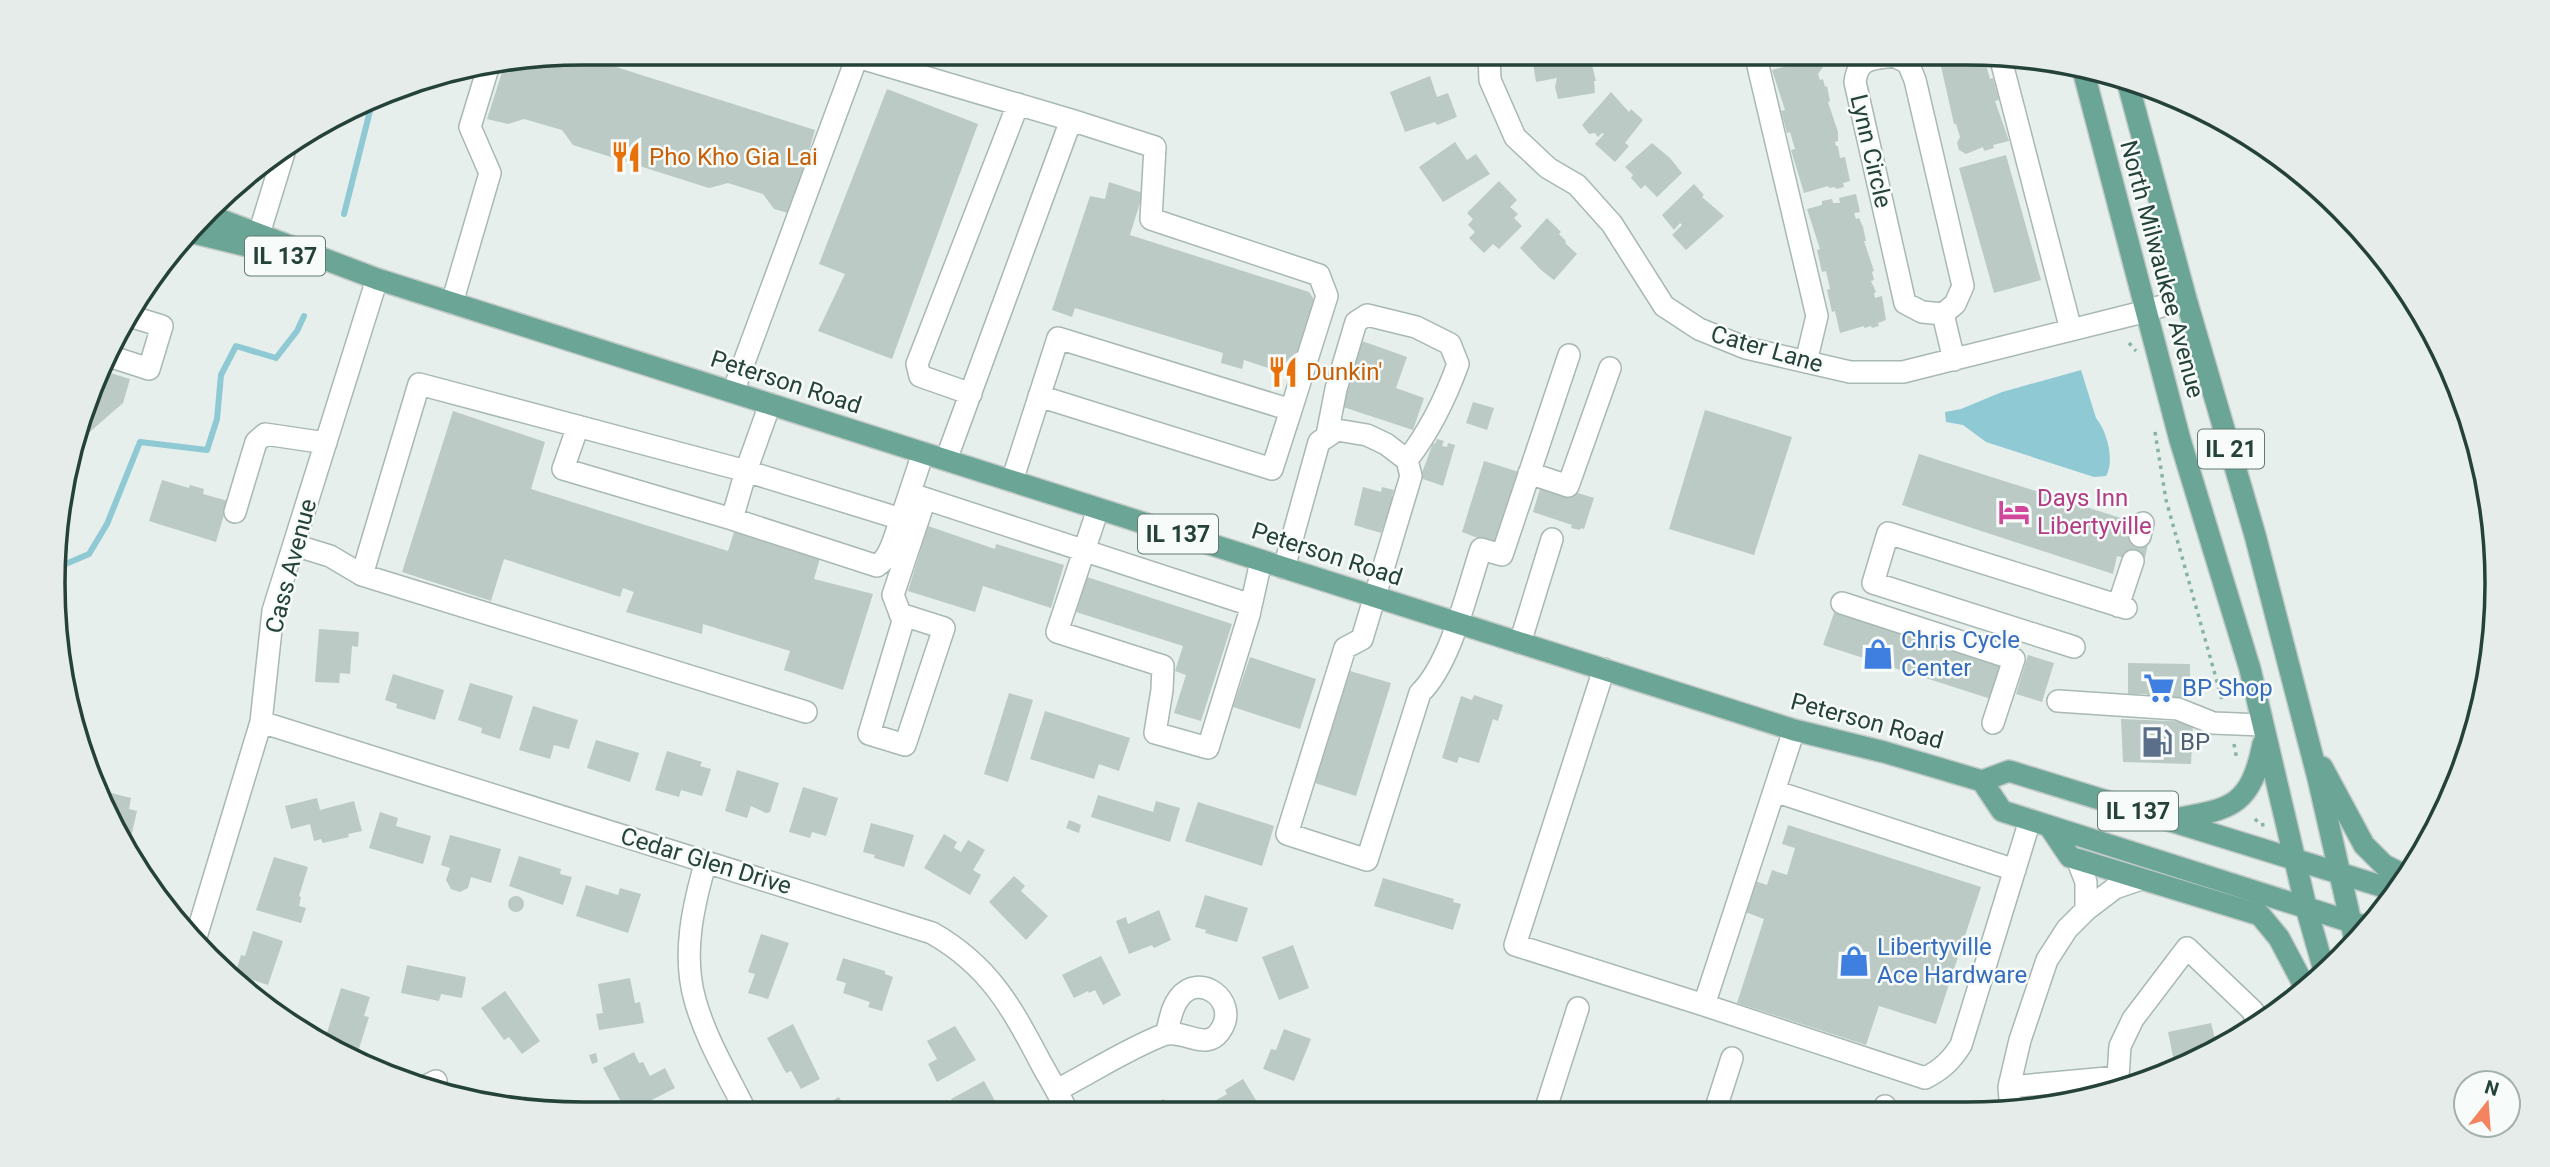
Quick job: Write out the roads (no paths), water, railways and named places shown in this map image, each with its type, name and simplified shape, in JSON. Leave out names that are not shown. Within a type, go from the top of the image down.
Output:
[{"type":"main road","name":"North Milwaukee Avenue","points":[[2085,79],[2180,440],[2250,669],[2306,907],[2322,961]]},
{"type":"main road","name":"North Milwaukee Avenue","points":[[2129,91],[2255,535],[2310,744],[2340,873],[2357,926]]},
{"type":"main road","name":"Peterson Road","points":[[216,218],[377,279],[1261,561],[1794,730],[1884,752],[1982,781]]},
{"type":"main road","name":"Peterson Road","points":[[200,234],[377,279]]},
{"type":"main road","points":[[2166,820],[2223,810],[2242,798],[2258,771],[2263,730]]},
{"type":"main road","points":[[2310,744],[2364,845],[2384,866],[2398,872]]},
{"type":"main road","name":"IL 137","points":[[2355,928],[2306,907],[2002,811],[1982,781],[2009,771],[2386,888]]},
{"type":"main road","points":[[2040,823],[2070,857],[2260,915],[2279,938],[2301,980]]},
{"type":"street","points":[[733,392],[847,65]]},
{"type":"street","points":[[884,65],[1155,147],[1151,219],[1320,275],[1326,296],[1272,470],[1039,396]]},
{"type":"street","name":"Cater Lane","points":[[1489,65],[1490,80],[1515,137],[1548,168],[1577,185],[1604,214],[1664,306],[1699,329],[1746,348],[1850,372],[1903,372],[2186,299]]},
{"type":"street","points":[[1758,65],[1817,316],[1806,362]]},
{"type":"street","name":"Lynn Circle","points":[[1862,65],[1856,71],[1855,82],[1905,303],[1922,312],[1943,314],[1955,304],[1963,286],[1915,80],[1909,65]]},
{"type":"street","points":[[2003,66],[2071,330]]},
{"type":"street","points":[[452,303],[490,173],[470,127],[486,74]]},
{"type":"street","points":[[971,394],[920,376],[918,364],[1018,104]]},
{"type":"street","points":[[946,460],[1071,120]]},
{"type":"street","points":[[260,234],[281,162]]},
{"type":"street","name":"Cass Avenue","points":[[198,931],[261,722],[274,611],[377,279]]},
{"type":"street","points":[[1943,314],[1954,360]]},
{"type":"street","points":[[1328,435],[1336,389],[1356,322],[1367,315],[1416,327],[1450,344],[1458,364],[1449,388],[1420,444],[1407,460]]},
{"type":"street","points":[[116,358],[149,369],[162,326],[137,318]]},
{"type":"street","points":[[1012,481],[1058,338],[1291,410]]},
{"type":"street","points":[[1284,568],[1319,442],[1337,430],[1367,435],[1386,443],[1407,460],[1411,476],[1362,639],[1345,648],[1287,834],[1367,860],[1420,693],[1441,665],[1481,549],[1502,555],[1569,355]]},
{"type":"street","points":[[1529,473],[1568,486],[1611,368]]},
{"type":"street","points":[[362,575],[419,384],[746,471],[901,519]]},
{"type":"street","points":[[732,519],[770,404]]},
{"type":"street","points":[[578,426],[563,468],[877,566],[883,562],[901,519],[917,496]]},
{"type":"street","points":[[235,512],[256,442],[265,434],[326,443]]},
{"type":"street","points":[[900,614],[944,628],[905,745],[869,734],[903,621],[900,614],[893,595],[917,496],[923,453]]},
{"type":"street","points":[[917,496],[1251,605]]},
{"type":"street","points":[[1098,509],[1057,632],[1163,666],[1155,733],[1208,748],[1251,605],[1261,561]]},
{"type":"street","points":[[2074,647],[1873,583],[1888,533],[2122,607],[2133,561]]},
{"type":"street","points":[[1520,643],[1552,539]]},
{"type":"street","points":[[294,545],[330,556],[362,575],[806,712]]},
{"type":"street","points":[[1842,603],[2014,659],[1993,723]]},
{"type":"street","points":[[1604,669],[1515,945],[1925,1078],[1953,1059],[1961,1045],[2015,870],[2040,823]]},
{"type":"street","points":[[2058,701],[2178,709],[2213,723],[2263,730]]},
{"type":"street","name":"Cedar Glen Drive","points":[[261,722],[922,928],[946,941],[974,962],[996,986],[1013,1010],[1063,1102]]},
{"type":"street","points":[[1704,1005],[1794,730]]},
{"type":"street","points":[[1774,791],[2015,870]]},
{"type":"street","points":[[2077,859],[2086,882],[2086,910]]},
{"type":"street","points":[[706,861],[691,921],[689,947],[693,991],[703,1023],[741,1102]]},
{"type":"street","points":[[2010,1100],[2009,1087],[2020,1040],[2047,960],[2067,929],[2086,910],[2115,888],[2141,879]]},
{"type":"street","points":[[2119,1079],[2120,1046],[2133,1019],[2187,948],[2253,1011],[2254,1015]]},
{"type":"street","points":[[1548,1102],[1578,1008]]},
{"type":"street","points":[[1057,1090],[1166,1034]]},
{"type":"street","points":[[1718,1102],[1732,1058]]},
{"type":"street","points":[[2009,1087],[2109,1082]]},
{"type":"water","points":[[2081,370],[2110,454],[2106,476],[2094,477],[1986,442],[1963,425],[1946,422],[1945,412],[1961,409],[2002,392]]},
{"type":"waterway","points":[[344,214],[370,111]]},
{"type":"waterway","points":[[66,564],[89,554],[107,524],[140,442],[207,450],[217,419],[221,375],[236,346],[276,358],[297,331],[304,316]]},
{"type":"place","name":"Pho Kho Gia Lai","points":[[626,157]]},
{"type":"place","name":"Dunkin'","points":[[1283,372]]},
{"type":"place","name":"Days Inn Libertyville","points":[[2014,512]]},
{"type":"place","name":"Chris Cycle Center","points":[[1878,654]]},
{"type":"place","name":"BP Shop","points":[[2159,688]]},
{"type":"place","name":"BP","points":[[2157,742]]},
{"type":"place","name":"Libertyville Ace Hardware","points":[[1854,961]]}]
